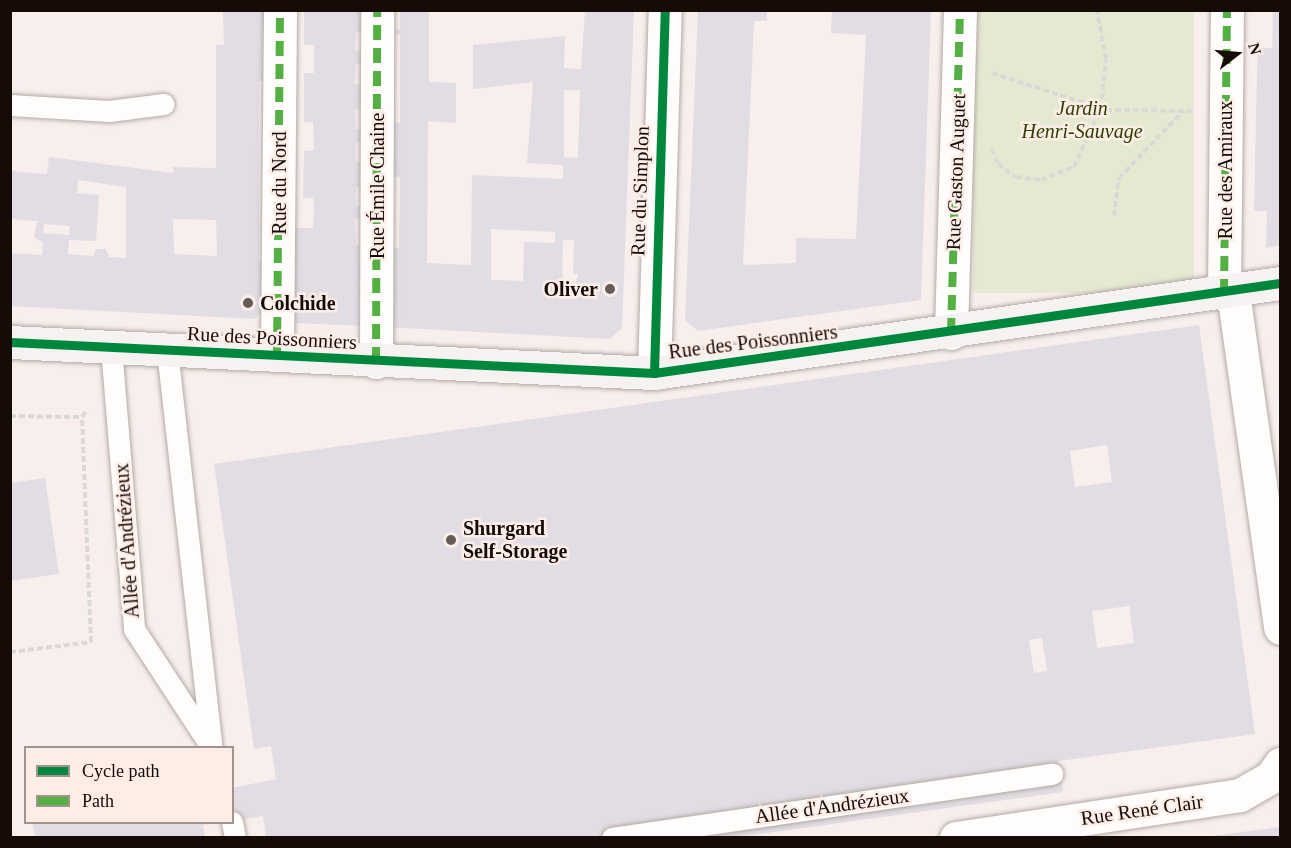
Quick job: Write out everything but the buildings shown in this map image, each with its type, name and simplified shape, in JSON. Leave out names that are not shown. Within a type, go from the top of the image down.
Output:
[{"type":"street","name":"Rue du Nord","points":[[277,356],[280,10]]},
{"type":"street","name":"Rue Émile Chaine","points":[[376,362],[377,10]]},
{"type":"street","name":"Rue du Simplon","points":[[654,373],[665,10]]},
{"type":"street","name":"Rue Gaston Auguet","points":[[951,333],[960,10]]},
{"type":"street","name":"Rue des Amiraux","points":[[1227,10],[1225,110],[1228,293]]},
{"type":"street","name":"Rue des Poissonniers","points":[[10,342],[376,362],[654,373],[951,333],[1228,293],[1281,283]]},
{"type":"street","points":[[1228,293],[1281,628]]},
{"type":"street","name":"Rue René Clair","points":[[956,837],[1240,795],[1271,777],[1281,764]]},
{"type":"lane","points":[[10,105],[109,111],[164,104]]},
{"type":"lane","name":"Allée d'Andrézieux","points":[[111,347],[134,629],[211,746]]},
{"type":"lane","name":"Allée d'Andrézieux","points":[[167,350],[212,746]]},
{"type":"lane","name":"Allée d'Andrézieux","points":[[612,837],[1052,774]]},
{"type":"path","points":[[990,143],[998,164],[1016,177],[1041,180],[1074,167],[1101,108],[1106,59],[1097,10]]},
{"type":"path","points":[[959,63],[1101,108],[1225,110]]},
{"type":"path","points":[[1114,216],[1119,178],[1184,111]]},
{"type":"path","points":[[10,416],[82,417],[91,642],[10,652]]},
{"type":"green space","name":"Jardin Henri-Sauvage","points":[[973,11],[1194,11],[1194,293],[973,293]]},
{"type":"marked path","points":[[277,355],[280,10]]},
{"type":"marked path","points":[[376,362],[377,10]]},
{"type":"marked path","points":[[951,333],[960,10]]},
{"type":"marked path","points":[[1224,294],[1227,10]]},
{"type":"cycle path","points":[[654,373],[665,10]]},
{"type":"cycle path","points":[[10,342],[654,373],[1280,283]]},
{"type":"place","name":"Oliver","points":[[610,289]]},
{"type":"place","name":"Colchide","points":[[248,303]]},
{"type":"place","name":"Shurgard Self-Storage","points":[[451,540]]}]
